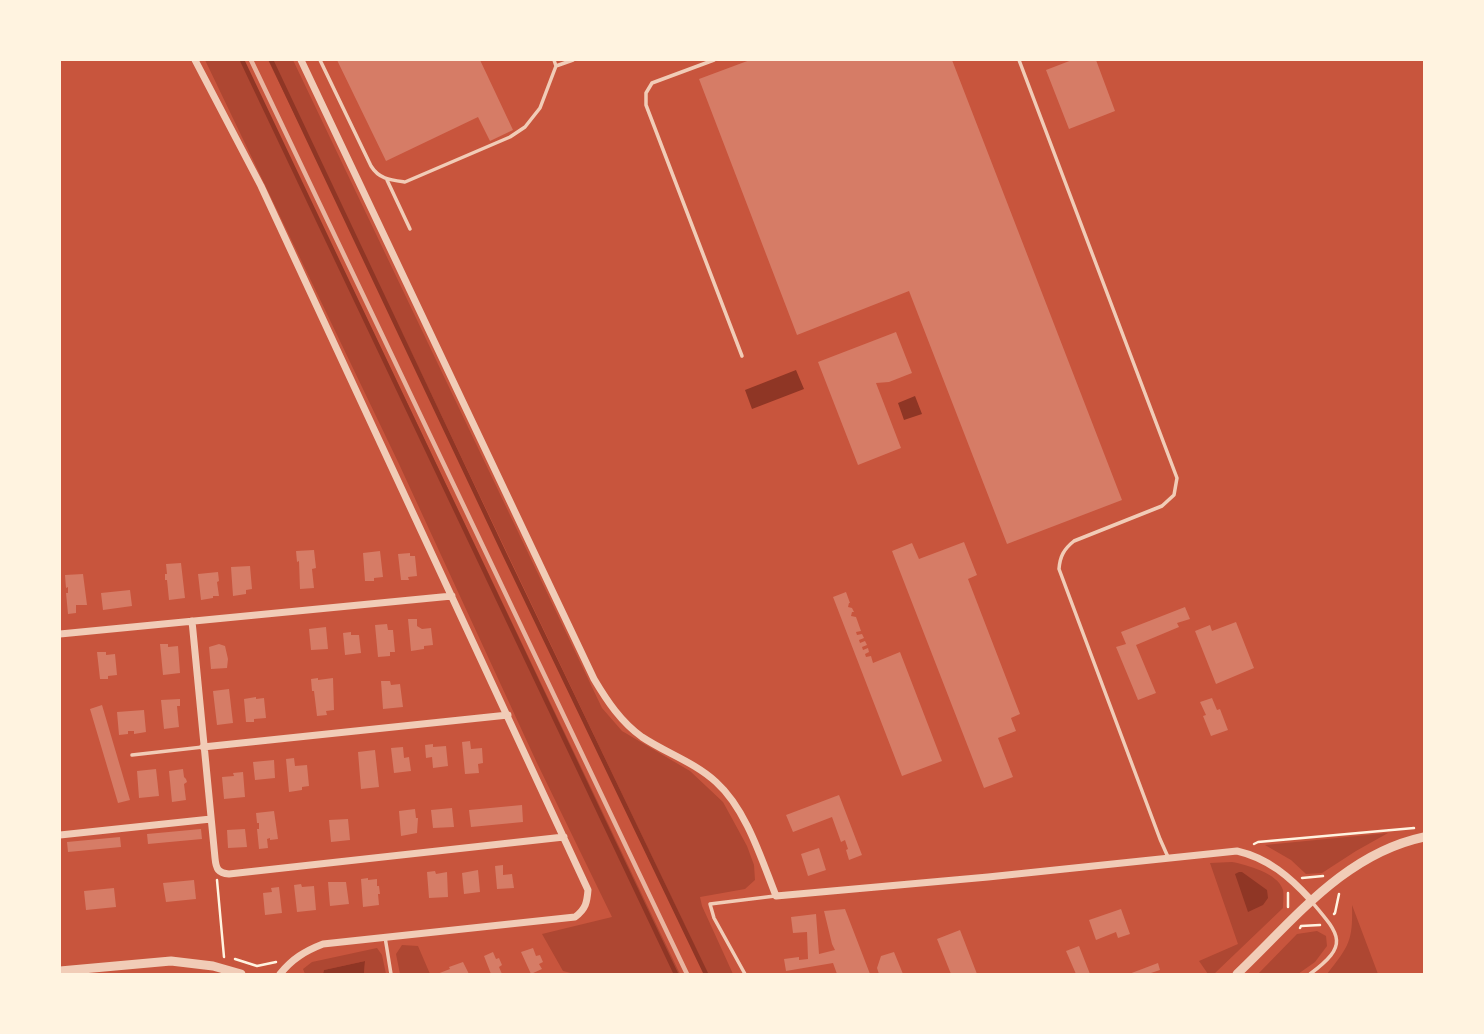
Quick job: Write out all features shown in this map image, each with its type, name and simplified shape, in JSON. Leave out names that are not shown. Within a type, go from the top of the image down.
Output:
[{"type":"street","points":[[195,60],[261,186],[588,890],[587,904],[575,917],[323,944],[298,956],[286,966],[281,975]]},
{"type":"street","points":[[301,60],[594,679],[614,711],[627,724],[642,737],[699,769],[731,799],[743,818],[776,895],[988,877],[1237,851],[1251,854],[1285,874],[1311,901]]},
{"type":"street","points":[[60,634],[452,596]]},
{"type":"street","points":[[192,621],[216,868],[220,872],[564,837]]},
{"type":"street","points":[[203,747],[508,715]]},
{"type":"street","points":[[60,835],[211,819]]},
{"type":"street","points":[[1237,975],[1311,901],[1354,866],[1386,849],[1424,837]]},
{"type":"street","points":[[60,971],[171,961],[213,965],[241,975]]},
{"type":"lane","points":[[320,60],[376,174],[387,180],[405,182],[510,137],[525,127],[540,108],[556,66],[554,60]]},
{"type":"lane","points":[[556,66],[573,60]]},
{"type":"lane","points":[[714,60],[652,83],[646,93],[646,105],[742,356]]},
{"type":"lane","points":[[1019,60],[1177,478],[1174,495],[1162,506],[1074,541],[1060,558],[1059,569],[1168,857]]},
{"type":"lane","points":[[387,180],[410,229]]},
{"type":"lane","points":[[132,754],[203,747]]},
{"type":"lane","points":[[745,975],[714,918],[710,904],[776,895]]},
{"type":"lane","points":[[1310,975],[1336,950],[1337,939],[1335,930],[1311,901]]},
{"type":"lane","points":[[385,937],[391,975]]},
{"type":"path","points":[[1251,854],[1258,842],[1417,828],[1400,834]]},
{"type":"path","points":[[216,868],[224,957]]},
{"type":"path","points":[[1288,910],[1288,891],[1303,878],[1325,876]]},
{"type":"path","points":[[1301,926],[1320,925],[1335,913],[1339,891]]},
{"type":"shaded area","points":[[205,60],[240,60],[335,252],[680,974],[575,974],[563,971],[542,934],[612,917]]},
{"type":"shaded area","points":[[268,60],[293,60],[602,708],[622,731],[690,771],[723,802],[747,846],[754,865],[755,880],[745,889],[700,897],[733,974],[708,974],[405,339]]},
{"type":"shaded area","points":[[796,370],[804,389],[752,409],[745,390]]},
{"type":"shaded area","points":[[915,396],[922,414],[904,420],[898,403]]},
{"type":"shaded area","points":[[1388,833],[1322,873],[1306,874],[1291,860],[1265,845]]},
{"type":"shaded area","points":[[1232,862],[1269,874],[1275,879],[1283,890],[1283,908],[1214,974],[1208,974],[1199,961],[1238,944],[1210,863]]},
{"type":"shaded area","points":[[1239,872],[1267,890],[1268,898],[1263,905],[1248,912],[1235,874]]},
{"type":"shaded area","points":[[1352,905],[1378,974],[1327,974],[1348,942],[1352,927]]},
{"type":"shaded area","points":[[1317,931],[1326,936],[1327,946],[1315,962],[1298,974],[1258,974],[1297,934]]},
{"type":"shaded area","points":[[402,945],[418,946],[430,974],[400,974],[396,954]]},
{"type":"shaded area","points":[[377,948],[382,955],[386,974],[364,974],[365,961],[324,970],[323,974],[305,974],[303,969],[312,962]]},
{"type":"shaded area","points":[[365,961],[364,974],[323,974],[324,970]]},
{"type":"building","points":[[337,60],[480,60],[513,130],[490,141],[478,117],[386,161]]},
{"type":"building","points":[[750,60],[952,60],[1122,500],[1007,544],[909,291],[797,335],[699,79]]},
{"type":"building","points":[[1072,60],[1096,60],[1115,111],[1069,129],[1046,70]]},
{"type":"building","points":[[896,332],[912,373],[889,382],[876,383],[901,448],[858,465],[818,362]]},
{"type":"building","points":[[964,542],[977,575],[968,579],[1020,714],[1011,718],[1016,731],[998,738],[1013,777],[984,788],[892,551],[912,543],[919,559]]},
{"type":"building","points":[[314,550],[314,588],[300,589],[296,551]]},
{"type":"building","points":[[380,551],[383,577],[365,581],[363,553]]},
{"type":"building","points":[[410,553],[410,556],[415,556],[417,576],[401,580],[398,554]]},
{"type":"building","points":[[181,563],[185,598],[169,600],[165,580],[166,564]]},
{"type":"building","points":[[250,566],[252,589],[246,590],[246,594],[233,596],[231,567]]},
{"type":"building","points":[[218,572],[219,596],[201,600],[198,574]]},
{"type":"building","points":[[83,574],[87,605],[76,605],[76,613],[68,614],[65,575]]},
{"type":"building","points":[[130,590],[132,606],[103,610],[101,593]]},
{"type":"building","points":[[846,592],[850,603],[848,607],[854,612],[851,616],[856,617],[861,631],[856,632],[857,635],[862,634],[864,638],[859,640],[860,643],[865,641],[867,645],[862,647],[863,650],[868,648],[866,657],[871,656],[873,663],[900,652],[942,761],[902,776],[833,597]]},
{"type":"building","points":[[1185,607],[1190,619],[1177,623],[1179,627],[1136,645],[1156,693],[1138,700],[1116,647],[1126,644],[1121,632]]},
{"type":"building","points":[[408,619],[417,619],[417,626],[422,629],[431,628],[433,645],[411,651]]},
{"type":"building","points":[[1236,622],[1254,668],[1216,684],[1195,631],[1210,625],[1212,631]]},
{"type":"building","points":[[387,624],[388,630],[393,630],[395,652],[390,652],[390,656],[378,657],[375,625]]},
{"type":"building","points":[[326,627],[328,649],[311,650],[309,629]]},
{"type":"building","points":[[351,632],[351,635],[359,635],[361,653],[345,655],[343,633]]},
{"type":"building","points":[[160,644],[178,646],[180,673],[163,675]]},
{"type":"building","points":[[219,644],[225,646],[227,668],[211,669],[209,647]]},
{"type":"building","points":[[97,652],[115,654],[117,675],[100,679]]},
{"type":"building","points":[[333,678],[334,710],[326,711],[327,715],[317,716],[311,679]]},
{"type":"building","points":[[381,681],[390,681],[391,685],[400,684],[403,707],[383,709]]},
{"type":"building","points":[[229,689],[233,723],[217,725],[213,691]]},
{"type":"building","points":[[264,698],[266,718],[246,722],[244,699]]},
{"type":"building","points":[[1212,698],[1217,710],[1220,709],[1228,730],[1211,736],[1200,702]]},
{"type":"building","points":[[180,699],[180,706],[177,706],[179,727],[164,729],[161,700]]},
{"type":"building","points":[[102,705],[130,800],[118,803],[90,709]]},
{"type":"building","points":[[144,710],[146,732],[134,734],[134,731],[128,731],[128,734],[119,735],[117,712]]},
{"type":"building","points":[[470,741],[471,749],[482,748],[483,763],[478,764],[479,773],[465,774],[462,742]]},
{"type":"building","points":[[433,744],[433,747],[446,746],[448,766],[433,768],[432,757],[426,758],[425,745]]},
{"type":"building","points":[[403,747],[404,758],[409,757],[411,771],[394,773],[391,748]]},
{"type":"building","points":[[375,750],[379,787],[361,789],[358,752]]},
{"type":"building","points":[[294,758],[295,766],[307,765],[309,786],[289,792],[286,759]]},
{"type":"building","points":[[274,760],[275,778],[255,780],[253,762]]},
{"type":"building","points":[[156,769],[159,796],[139,798],[137,771]]},
{"type":"building","points":[[183,769],[187,782],[184,784],[186,800],[172,802],[169,771]]},
{"type":"building","points":[[243,772],[245,797],[224,799],[222,777]]},
{"type":"building","points":[[839,795],[862,855],[849,860],[845,840],[841,842],[832,817],[793,832],[786,815]]},
{"type":"building","points":[[522,805],[523,822],[471,827],[469,810]]},
{"type":"building","points":[[452,808],[454,827],[433,828],[431,810]]},
{"type":"building","points":[[415,809],[418,818],[417,833],[401,836],[399,811]]},
{"type":"building","points":[[274,811],[278,839],[267,839],[268,848],[259,849],[259,823],[256,813]]},
{"type":"building","points":[[348,819],[350,840],[331,842],[329,820]]},
{"type":"building","points":[[201,829],[202,839],[148,844],[147,834]]},
{"type":"building","points":[[245,829],[247,847],[228,848],[227,830]]},
{"type":"building","points":[[120,837],[121,847],[68,852],[67,842]]},
{"type":"building","points":[[819,848],[826,870],[808,876],[801,854]]},
{"type":"building","points":[[503,865],[503,875],[512,874],[514,888],[497,889],[495,866]]},
{"type":"building","points":[[478,870],[480,892],[464,894],[462,873]]},
{"type":"building","points":[[435,871],[436,874],[447,872],[448,897],[429,898],[427,872]]},
{"type":"building","points":[[361,879],[377,879],[379,905],[363,907]]},
{"type":"building","points":[[194,880],[196,899],[166,902],[163,883]]},
{"type":"building","points":[[328,882],[346,882],[349,904],[330,906]]},
{"type":"building","points":[[301,884],[302,887],[314,886],[316,910],[297,912],[294,885]]},
{"type":"building","points":[[279,887],[282,913],[265,915],[263,893],[272,892],[271,888]]},
{"type":"building","points":[[114,888],[116,907],[86,910],[84,891]]},
{"type":"building","points":[[845,909],[870,974],[837,974],[833,963],[786,971],[784,959],[808,959],[807,932],[793,933],[791,917],[816,914],[819,954],[835,950],[824,911]]},
{"type":"building","points":[[1121,909],[1130,934],[1118,938],[1116,932],[1096,940],[1089,920]]},
{"type":"building","points":[[960,930],[977,974],[951,974],[937,939]]},
{"type":"building","points":[[1079,946],[1090,974],[1076,974],[1066,951]]},
{"type":"building","points":[[533,948],[536,956],[540,955],[543,962],[539,964],[542,969],[531,974],[521,952]]},
{"type":"building","points":[[493,952],[502,965],[499,967],[502,974],[491,974],[484,956]]},
{"type":"building","points":[[894,952],[903,974],[879,974],[877,968],[881,956]]},
{"type":"building","points":[[463,962],[469,974],[437,974],[450,969],[449,967]]},
{"type":"building","points":[[1158,963],[1160,970],[1148,974],[1129,974]]},
{"type":"waterway","points":[[242,60],[676,974]]},
{"type":"waterway","points":[[271,60],[706,974]]},
{"type":"railway","points":[[251,60],[687,974]]}]
